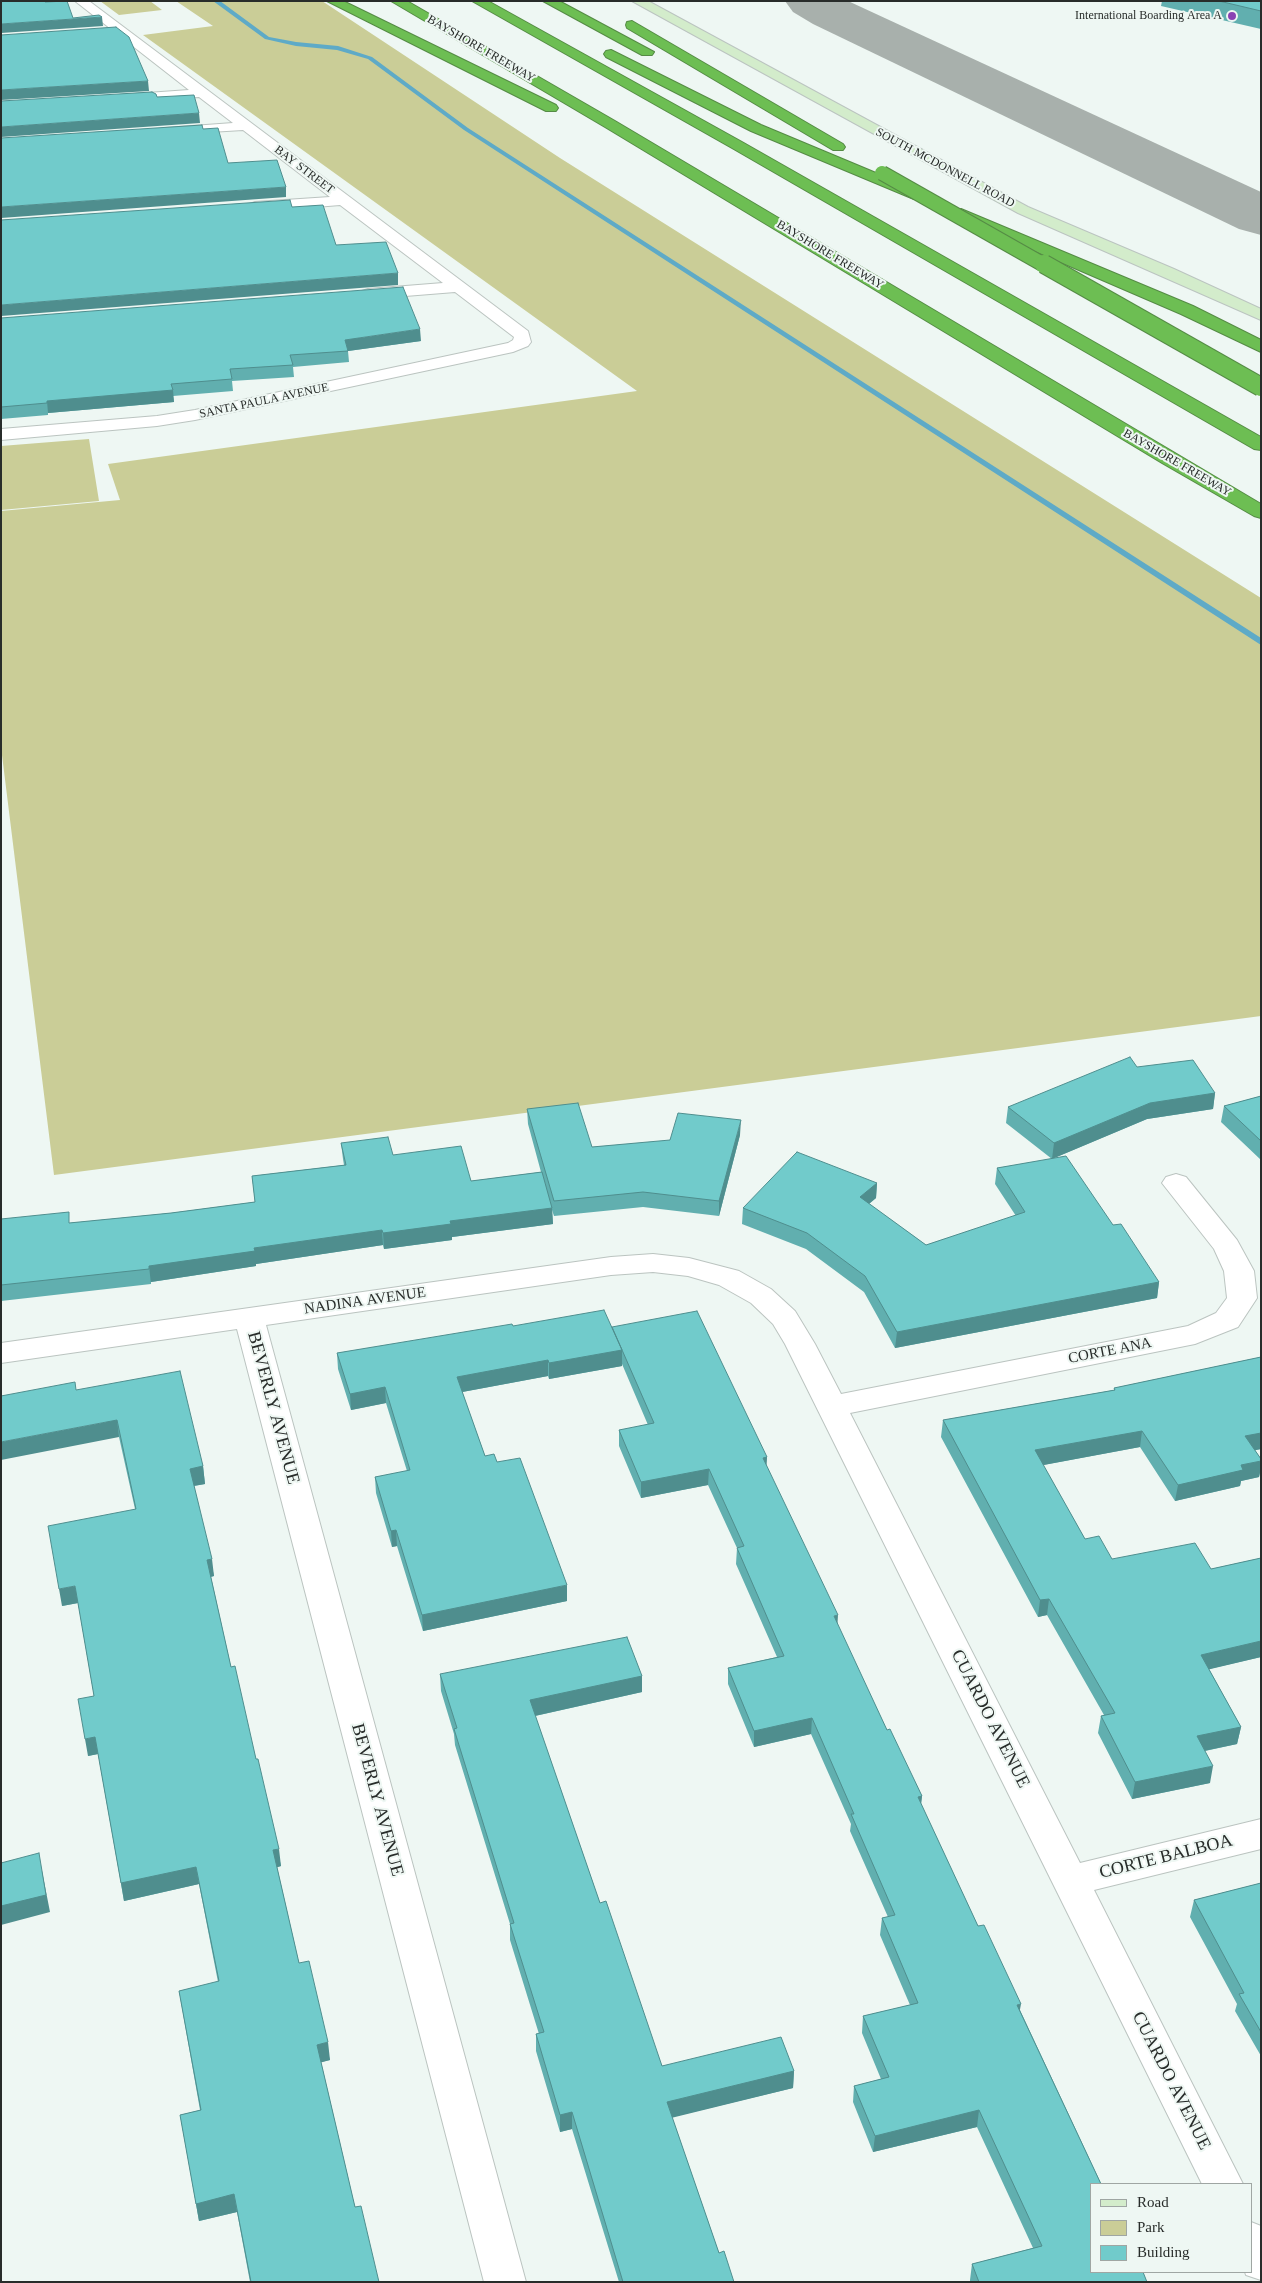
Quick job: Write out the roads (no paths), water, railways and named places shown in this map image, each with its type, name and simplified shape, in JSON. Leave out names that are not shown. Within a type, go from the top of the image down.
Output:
[{"type":"highway","points":[[333,1],[436,54],[703,179]]},
{"type":"highway","name":"BAYSHORE FREEWAY","points":[[397,1],[703,179],[1169,459],[1261,512]]},
{"type":"highway","points":[[478,1],[778,168],[1261,445]]},
{"type":"highway","points":[[495,1],[539,19]]},
{"type":"highway","points":[[549,1],[882,173]]},
{"type":"highway","points":[[619,18],[882,173],[1261,387]]},
{"type":"highway","points":[[600,48],[756,128],[1188,310],[1261,347]]},
{"type":"street","name":"BAY STREET","points":[[81,1],[522,335],[522,342]]},
{"type":"street","name":"SOUTH MCDONNELL ROAD","points":[[638,1],[1016,206],[1261,315]]},
{"type":"street","points":[[101,33],[121,31]]},
{"type":"street","points":[[106,99],[202,93]]},
{"type":"street","points":[[147,133],[246,126]]},
{"type":"street","points":[[238,208],[344,200]]},
{"type":"street","points":[[350,296],[458,287]]},
{"type":"street","name":"SANTA PAULA AVENUE","points":[[1,435],[195,416],[513,347],[522,342]]},
{"type":"street","name":"CORTE ANA","points":[[832,1406],[1195,1334],[1227,1320],[1242,1298],[1239,1271],[1227,1246],[1176,1183]]},
{"type":"street","name":"NADINA AVENUE","points":[[1,1353],[611,1266],[653,1263],[689,1267],[729,1278]]},
{"type":"street","name":"CUARDO AVENUE","points":[[729,1278],[761,1296],[784,1318],[800,1344],[1071,1880],[1222,2183]]},
{"type":"street","name":"BEVERLY AVENUE","points":[[249,1318],[505,2282]]},
{"type":"street","name":"CORTE BALBOA","points":[[1071,1880],[1261,1834]]},
{"type":"street","points":[[1252,2243],[1261,2261]]},
{"type":"waterway","points":[[216,1],[267,38],[296,44],[338,48],[370,58],[466,129],[1261,642]]},
{"type":"place","name":"International Boarding Area A","points":[[1232,16]]}]
